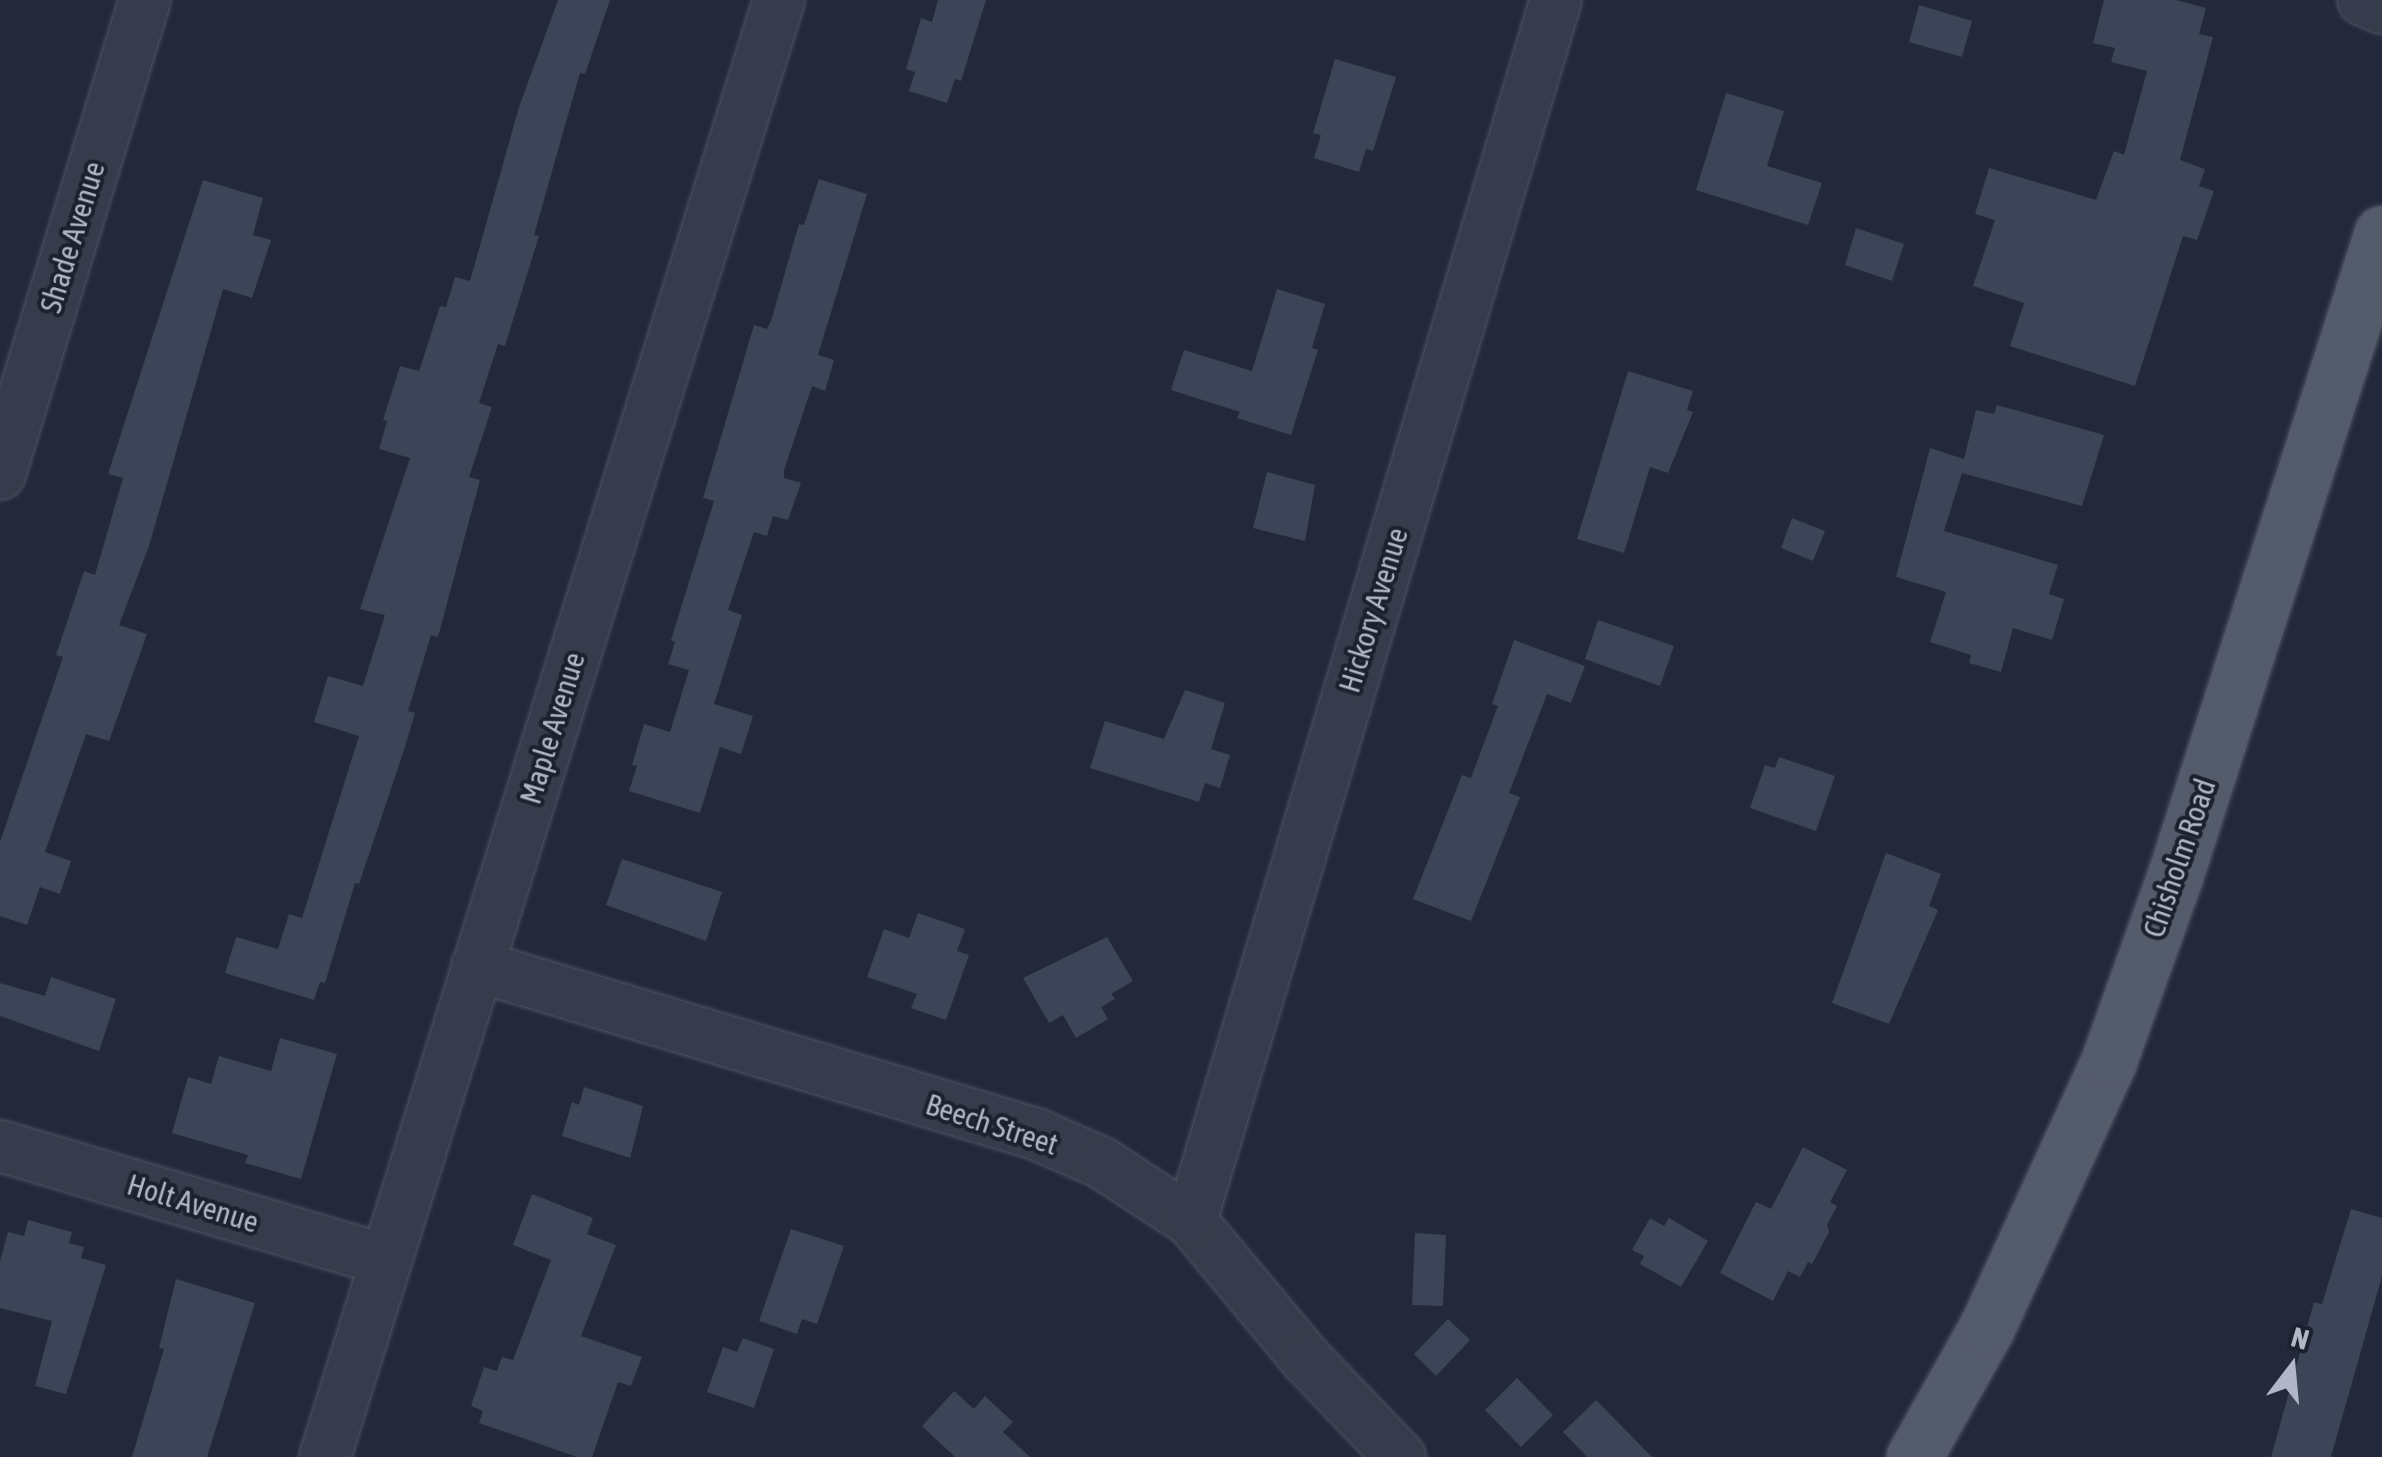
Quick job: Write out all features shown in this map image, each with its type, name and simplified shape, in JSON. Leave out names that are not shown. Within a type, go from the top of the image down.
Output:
[{"type":"main road","name":"Chisholm Road","points":[[1914,1457],[1987,1327],[2108,1060],[2175,876],[2382,233]]},
{"type":"street","name":"Shade Avenue","points":[[0,474],[144,0]]},
{"type":"street","name":"Maple Avenue","points":[[325,1457],[779,0]]},
{"type":"street","name":"Hickory Avenue","points":[[1191,1221],[1556,0]]},
{"type":"street","points":[[2363,0],[2382,8]]},
{"type":"street","name":"Beech Street","points":[[478,966],[1036,1134],[1102,1162],[1191,1221],[1306,1358],[1400,1457]]},
{"type":"street","name":"Holt Avenue","points":[[0,1146],[386,1260]]},
{"type":"building","points":[[558,0],[610,0],[585,74],[580,73],[534,235],[539,236],[505,346],[498,344],[479,403],[492,407],[469,477],[480,480],[438,637],[431,635],[408,711],[415,713],[404,750],[359,884],[355,883],[325,983],[320,982],[314,1000],[225,973],[236,937],[278,949],[289,914],[302,918],[359,736],[314,722],[328,676],[363,686],[385,615],[360,609],[410,458],[379,449],[387,421],[383,420],[400,366],[419,371],[440,306],[446,307],[455,277],[470,281],[519,107]]},
{"type":"building","points":[[938,0],[986,0],[961,81],[955,79],[947,103],[909,91],[915,72],[906,69],[921,18],[932,22]]},
{"type":"building","points":[[2104,0],[2176,0],[2206,8],[2199,34],[2213,37],[2180,160],[2205,169],[2199,186],[2214,191],[2197,240],[2183,236],[2135,386],[2010,346],[2024,303],[1973,286],[1995,220],[1975,214],[1989,168],[2096,200],[2114,151],[2124,155],[2147,71],[2111,62],[2115,48],[2093,43]]},
{"type":"building","points":[[1919,5],[1972,21],[1962,57],[1909,42]]},
{"type":"building","points":[[1335,59],[1396,77],[1373,151],[1366,149],[1359,172],[1314,158],[1321,135],[1313,133]]},
{"type":"building","points":[[1726,93],[1784,111],[1767,166],[1822,183],[1808,225],[1696,190]]},
{"type":"building","points":[[819,179],[867,194],[818,355],[834,360],[825,391],[812,386],[784,470],[784,478],[801,483],[788,520],[773,516],[767,536],[754,532],[728,610],[742,615],[714,704],[753,716],[741,754],[720,747],[700,813],[629,791],[637,766],[632,765],[644,724],[670,732],[689,670],[668,664],[675,642],[671,640],[714,501],[703,498],[754,325],[767,329],[771,321],[799,224],[804,225]]},
{"type":"building","points":[[203,180],[263,198],[253,235],[271,240],[252,298],[223,289],[149,546],[119,625],[147,634],[109,741],[86,734],[45,852],[71,861],[60,894],[40,887],[27,925],[0,916],[0,842],[63,657],[56,655],[84,571],[95,575],[123,478],[108,474]]},
{"type":"building","points":[[1856,228],[1904,244],[1892,281],[1845,265]]},
{"type":"building","points":[[1277,289],[1325,304],[1312,348],[1318,350],[1291,435],[1237,418],[1240,412],[1171,390],[1184,350],[1252,371]]},
{"type":"building","points":[[1628,371],[1693,391],[1687,410],[1693,412],[1668,473],[1650,467],[1624,553],[1577,539]]},
{"type":"building","points":[[1997,405],[2104,435],[2082,506],[1962,473],[1944,531],[2058,565],[2049,594],[2064,599],[2052,640],[2013,628],[2001,672],[1969,663],[1971,655],[1930,642],[1946,592],[1896,577],[1930,448],[1964,459],[1976,410],[1994,414]]},
{"type":"building","points":[[1267,472],[1315,485],[1305,541],[1253,528]]},
{"type":"building","points":[[1792,518],[1825,531],[1813,561],[1781,548]]},
{"type":"building","points":[[1598,620],[1674,646],[1660,686],[1585,659]]},
{"type":"building","points":[[1514,640],[1585,666],[1571,703],[1547,694],[1509,793],[1520,797],[1471,921],[1413,899],[1462,775],[1471,778],[1498,706],[1492,704]]},
{"type":"building","points":[[1185,690],[1225,703],[1211,749],[1230,755],[1220,788],[1205,783],[1199,802],[1090,768],[1105,721],[1164,739]]},
{"type":"building","points":[[1779,757],[1835,776],[1816,831],[1750,808],[1765,765],[1775,768]]},
{"type":"building","points":[[1886,853],[1941,874],[1929,906],[1938,910],[1889,1024],[1832,1003]]},
{"type":"building","points":[[622,859],[722,892],[706,941],[606,905]]},
{"type":"building","points":[[918,913],[965,929],[957,951],[969,955],[946,1020],[911,1008],[917,994],[867,977],[884,929],[909,938]]},
{"type":"building","points":[[1107,937],[1133,981],[1111,994],[1115,999],[1101,1007],[1108,1019],[1076,1038],[1063,1015],[1049,1023],[1023,978]]},
{"type":"building","points":[[51,977],[116,999],[99,1051],[0,1016],[0,983],[45,996]]},
{"type":"building","points":[[280,1038],[337,1054],[301,1179],[245,1163],[248,1155],[172,1133],[188,1077],[211,1084],[219,1056],[271,1071]]},
{"type":"building","points":[[584,1087],[643,1106],[630,1158],[562,1136],[572,1102],[579,1105]]},
{"type":"building","points":[[1803,1147],[1847,1170],[1830,1202],[1837,1206],[1827,1225],[1829,1232],[1812,1264],[1808,1262],[1800,1277],[1788,1271],[1773,1301],[1720,1273],[1756,1202],[1771,1209]]},
{"type":"building","points":[[532,1194],[593,1218],[587,1234],[616,1245],[581,1336],[642,1357],[631,1386],[618,1382],[592,1457],[577,1457],[479,1423],[483,1411],[471,1406],[484,1367],[497,1371],[502,1357],[513,1360],[551,1260],[513,1245]]},
{"type":"building","points":[[2351,1209],[2382,1218],[2382,1276],[2331,1457],[2271,1457],[2314,1302],[2322,1304]]},
{"type":"building","points":[[1650,1218],[1664,1226],[1669,1218],[1708,1241],[1681,1287],[1640,1264],[1644,1256],[1632,1250]]},
{"type":"building","points":[[28,1220],[72,1232],[69,1243],[84,1247],[81,1258],[106,1265],[66,1394],[35,1386],[52,1321],[0,1308],[0,1261],[8,1232],[24,1236]]},
{"type":"building","points":[[791,1229],[844,1246],[817,1324],[802,1319],[797,1334],[759,1321]]},
{"type":"building","points":[[1415,1233],[1446,1235],[1443,1306],[1412,1305]]},
{"type":"building","points":[[176,1279],[255,1303],[207,1457],[132,1457],[164,1349],[159,1348]]},
{"type":"building","points":[[1448,1319],[1470,1340],[1436,1376],[1414,1354]]},
{"type":"building","points":[[743,1338],[774,1349],[754,1408],[707,1392],[723,1347],[737,1352]]},
{"type":"building","points":[[1517,1378],[1553,1415],[1521,1447],[1485,1410]]},
{"type":"building","points":[[954,1391],[974,1409],[985,1396],[1013,1422],[1003,1432],[1030,1457],[955,1457],[922,1426]]},
{"type":"building","points":[[1596,1400],[1652,1457],[1587,1457],[1563,1432]]}]
